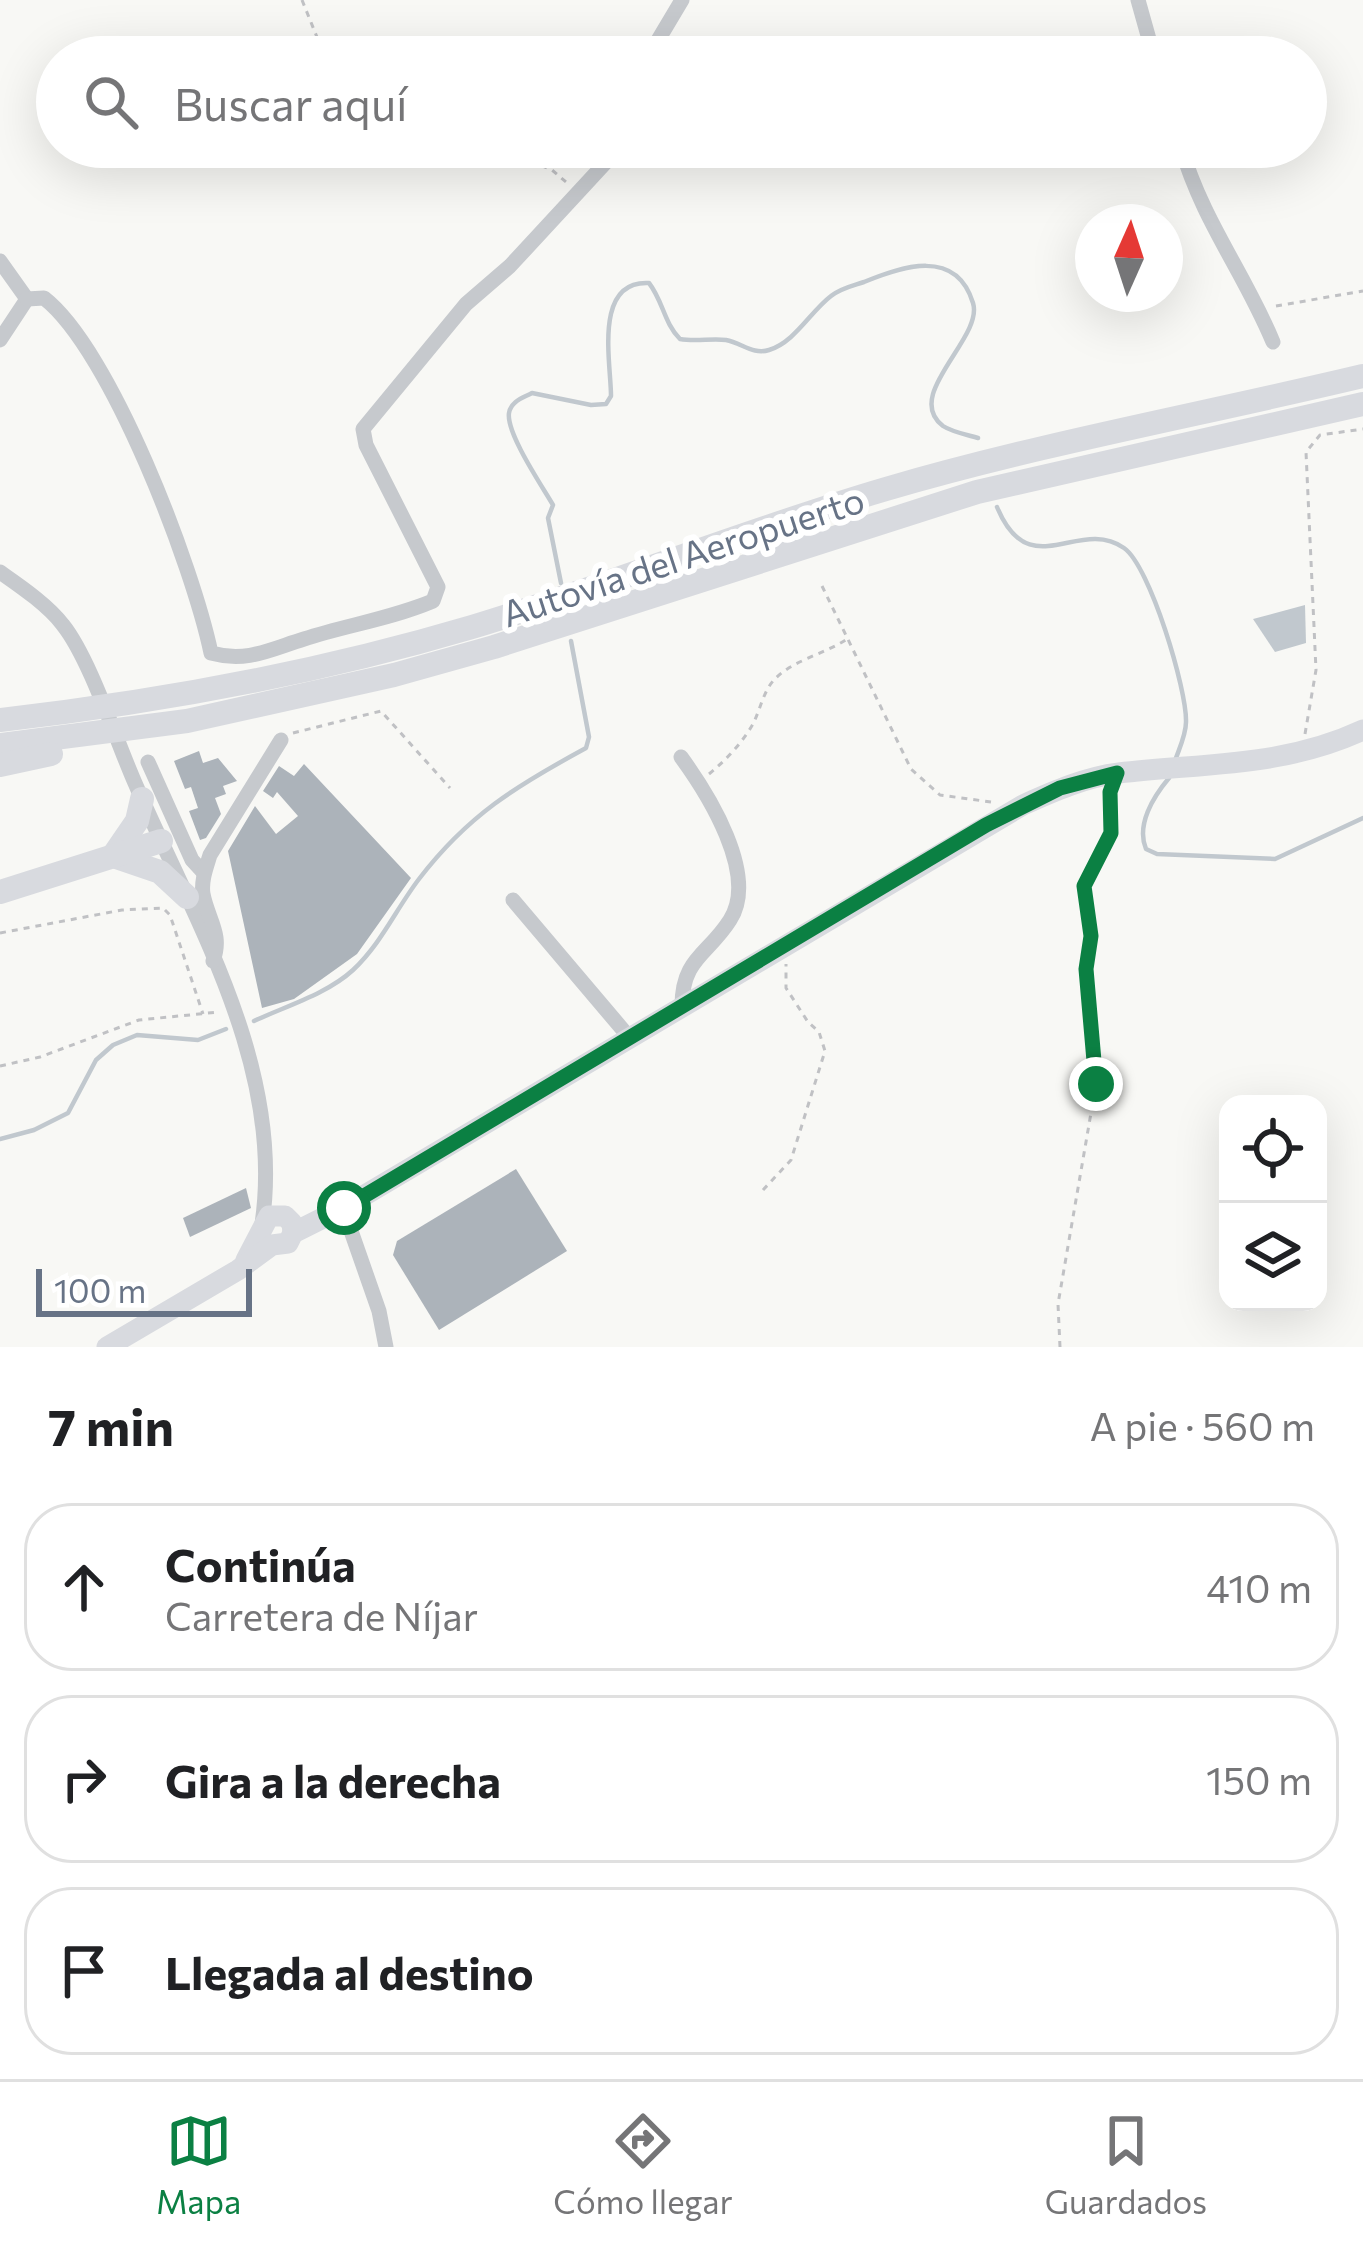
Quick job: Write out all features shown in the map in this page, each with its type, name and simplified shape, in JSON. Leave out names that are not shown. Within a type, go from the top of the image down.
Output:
[{"type":"highway","name":"Autovía del Aeropuerto","points":[[0,720],[140,703],[345,662],[470,627],[969,466],[1363,376]]},
{"type":"highway","name":"Autovía del Aeropuerto","points":[[0,746],[187,721],[394,675],[976,492],[1363,404]]},
{"type":"highway","points":[[0,706],[140,703]]},
{"type":"highway","points":[[0,765],[187,721]]},
{"type":"highway","points":[[113,856],[137,821],[142,799]]},
{"type":"highway","points":[[0,892],[161,841]]},
{"type":"highway","points":[[113,856],[160,872],[187,897]]},
{"type":"main road","points":[[107,1347],[238,1270],[268,1228],[289,1219],[293,1233],[344,1208],[1023,805],[1060,788],[1117,773],[1231,766],[1301,753],[1363,730]]},
{"type":"street","points":[[661,36],[682,0]]},
{"type":"street","points":[[1138,0],[1148,36]]},
{"type":"street","points":[[27,299],[44,298],[64,314],[107,383],[182,556],[211,653],[230,658],[271,653],[301,639],[391,619],[433,601],[438,587],[362,429],[466,304],[510,266],[599,168]]},
{"type":"street","points":[[1188,168],[1203,212],[1273,342]]},
{"type":"street","points":[[0,261],[27,299]]},
{"type":"street","points":[[0,340],[27,299]]},
{"type":"street","points":[[0,572],[63,624],[187,897],[257,1082],[267,1140],[268,1228]]},
{"type":"street","points":[[213,961],[218,941],[203,893],[204,873],[210,855],[281,740]]},
{"type":"street","points":[[681,757],[722,823],[740,898],[730,921],[690,965],[682,983],[682,1006]]},
{"type":"street","points":[[148,762],[192,860],[204,873]]},
{"type":"street","points":[[514,900],[629,1037]]},
{"type":"street","points":[[344,1208],[379,1311],[386,1347]]},
{"type":"path","points":[[302,0],[317,36]]},
{"type":"path","points":[[547,168],[577,190]]},
{"type":"path","points":[[1259,309],[1363,291]]},
{"type":"path","points":[[1301,753],[1316,670],[1306,452],[1320,436],[1363,429]]},
{"type":"path","points":[[822,586],[911,769],[923,784],[940,796],[1023,805]]},
{"type":"path","points":[[699,781],[736,748],[770,684],[783,671],[849,638]]},
{"type":"path","points":[[281,740],[297,730],[381,710],[450,788]]},
{"type":"path","points":[[1060,1347],[1058,1304],[1096,1084],[1086,969],[1091,936],[1084,886],[1111,833],[1110,792],[1117,773]]},
{"type":"path","points":[[0,933],[122,910],[163,908],[170,915],[203,1013]]},
{"type":"path","points":[[763,1190],[790,1160],[825,1051],[819,1032],[785,988],[784,945]]},
{"type":"path","points":[[0,1066],[40,1057],[140,1019],[232,1010]]},
{"type":"shaded area","points":[[1305,605],[1306,643],[1275,652],[1253,619]]},
{"type":"building","points":[[199,751],[203,763],[218,758],[237,781],[223,786],[226,794],[215,798],[221,814],[200,840],[189,811],[198,808],[174,761]]},
{"type":"building","points":[[304,764],[411,878],[357,954],[294,999],[262,1008],[228,851],[255,806],[276,834],[298,816],[277,792],[273,798],[263,791],[279,766],[294,776]]},
{"type":"building","points":[[516,1169],[567,1251],[439,1330],[393,1255],[397,1241]]},
{"type":"building","points":[[246,1188],[251,1208],[190,1237],[183,1218]]},
{"type":"waterway","points":[[561,583],[548,518],[553,505],[519,446],[509,413],[515,403],[532,393],[606,404],[611,396],[612,309],[631,286],[649,283],[680,339],[726,340],[763,351],[787,340],[843,289],[910,267],[941,268],[965,285],[973,317],[937,383],[933,413],[943,426],[978,438]]},
{"type":"waterway","points":[[997,507],[1010,530],[1024,542],[1040,546],[1107,540],[1134,559],[1165,630],[1185,706],[1186,727],[1176,758]]},
{"type":"waterway","points":[[254,1021],[319,993],[353,970],[456,837],[515,789],[586,748],[589,737],[571,641]]},
{"type":"waterway","points":[[1169,778],[1152,802],[1143,830],[1146,849],[1157,854],[1275,859],[1363,818]]},
{"type":"waterway","points":[[0,1139],[34,1130],[68,1113],[96,1060],[113,1045],[137,1035],[198,1040],[226,1029]]},
{"type":"route","points":[[344,1208],[986,825],[1060,788],[1117,773],[1110,792],[1111,833],[1084,886],[1091,936],[1086,969],[1096,1084]]}]
